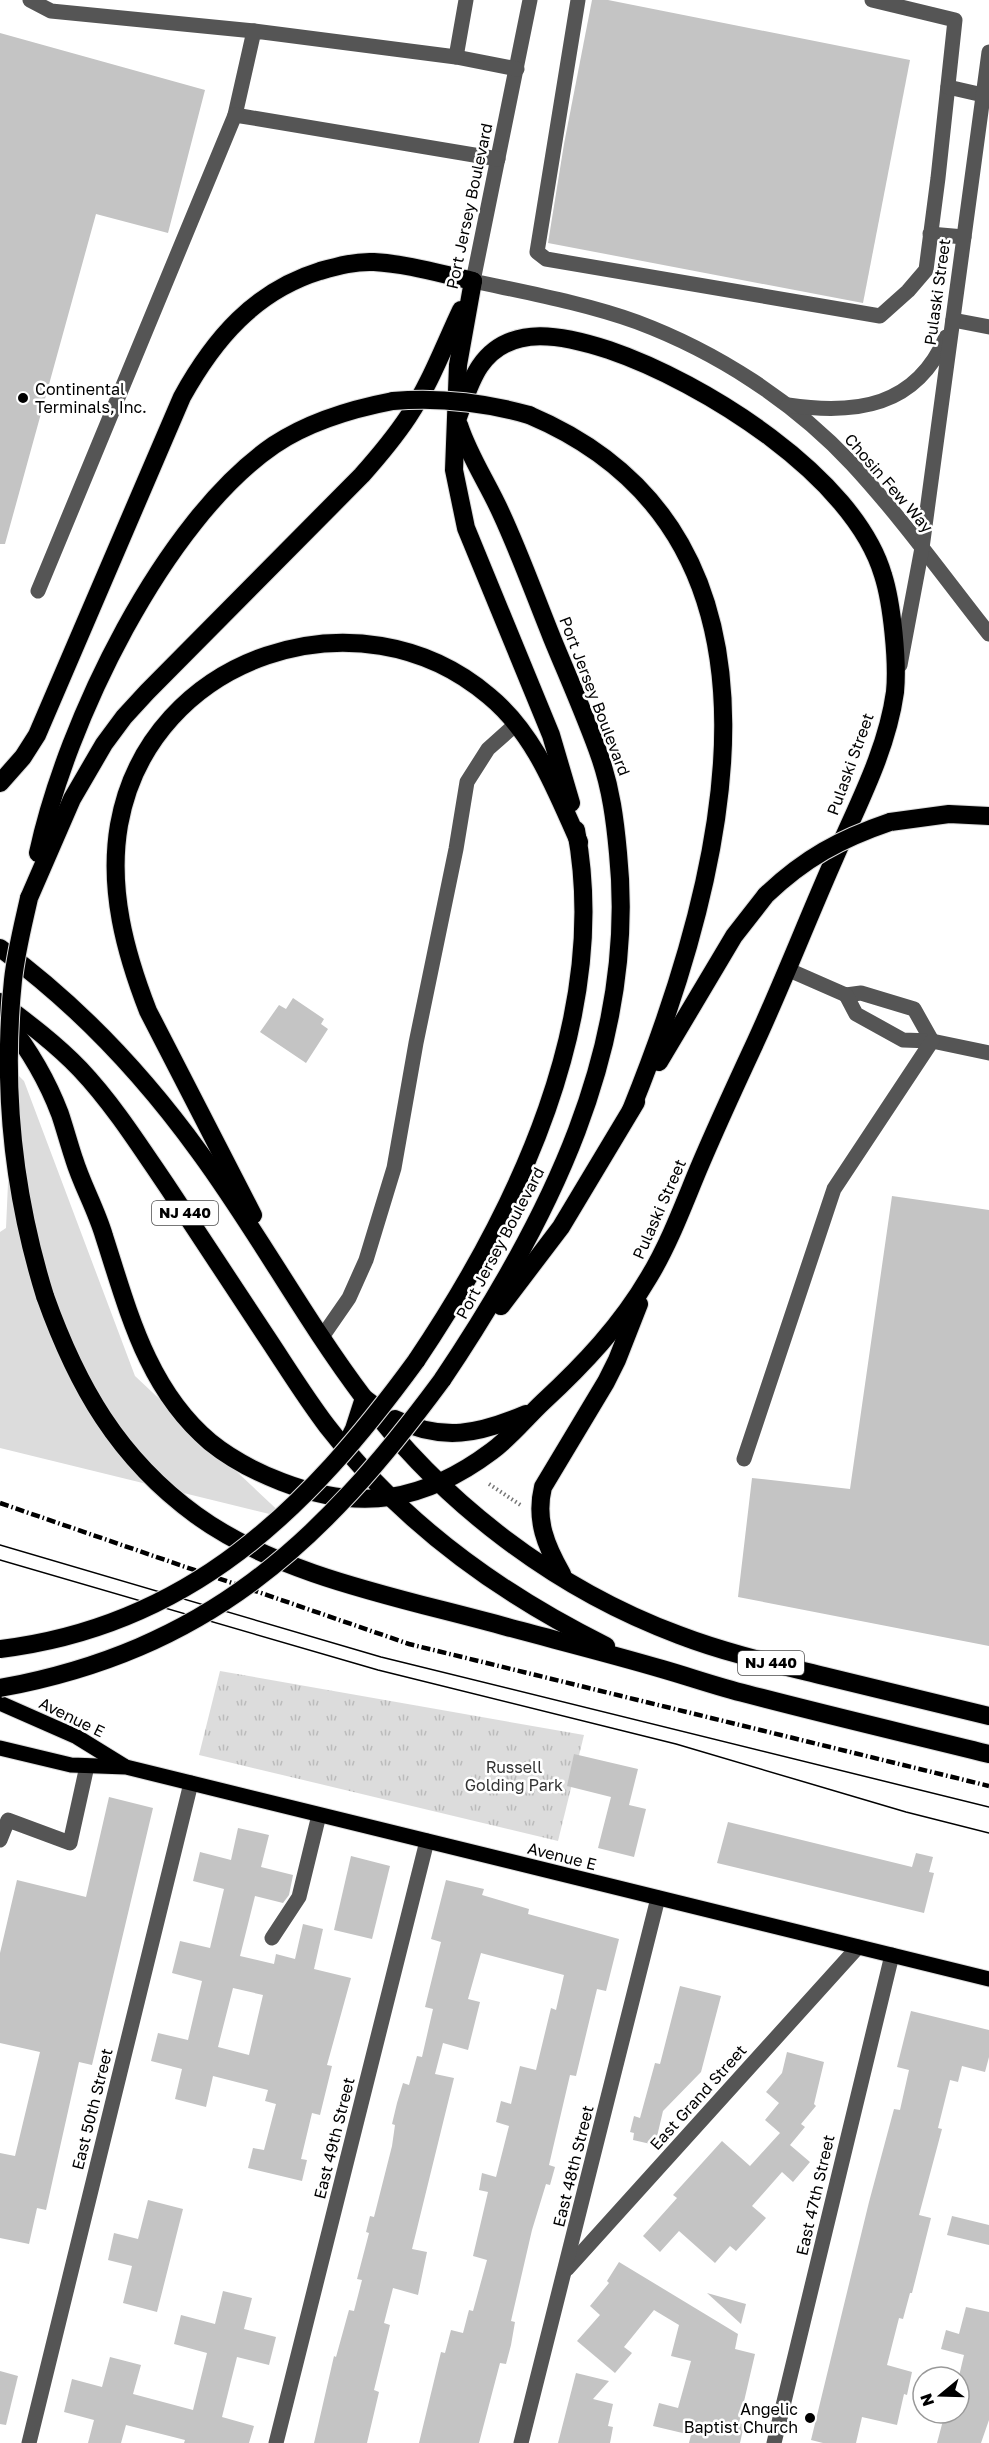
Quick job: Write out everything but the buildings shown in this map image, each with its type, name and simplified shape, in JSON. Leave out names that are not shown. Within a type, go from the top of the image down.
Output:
[{"type":"highway","points":[[0,783],[8,777],[37,735],[182,397],[198,368],[232,325],[267,295],[286,284],[306,275],[350,264],[372,262],[397,265],[473,281],[426,387],[386,448],[147,692],[104,744],[72,798],[29,898]]},
{"type":"highway","name":"Port Jersey Boulevard","points":[[0,1649],[50,1641],[116,1623],[176,1595],[214,1571],[273,1524],[313,1487],[351,1444],[416,1361],[472,1273],[519,1178],[557,1077],[571,1023],[582,950],[583,877],[572,804],[550,735],[466,528],[453,470],[458,365],[473,281]]},
{"type":"highway","points":[[457,420],[472,379],[485,358],[507,344],[531,335],[563,337],[624,355],[661,370],[732,410],[765,433],[825,487],[863,531],[874,550],[889,594],[895,688]]},
{"type":"highway","points":[[631,1110],[653,1055],[688,953],[712,851],[722,765],[721,674],[715,635],[696,573],[663,515],[641,489],[591,446],[562,429],[529,415],[497,406],[463,400],[428,398],[393,400],[330,416],[274,445],[225,487],[183,537],[149,589],[116,647],[55,786],[29,898],[14,977],[9,1058],[9,1098],[17,1179],[33,1257],[45,1296],[74,1370],[93,1405],[116,1438],[167,1492],[228,1536],[261,1553],[328,1578],[663,1669]]},
{"type":"highway","name":"Port Jersey Boulevard","points":[[0,1688],[56,1675],[127,1653],[192,1623],[222,1605],[294,1549],[336,1509],[376,1466],[442,1380],[473,1335],[527,1242],[551,1195],[594,1088],[608,1032],[620,954],[622,915],[614,813],[609,783],[501,514],[457,420]]},
{"type":"highway","points":[[299,1302],[162,1039],[137,983],[121,922],[116,889],[119,824],[127,796],[154,741],[173,717],[196,695],[221,677],[247,663],[274,652],[303,645],[357,642],[385,645],[413,652],[442,664],[468,679],[491,697],[516,724],[546,767],[579,842]]},
{"type":"highway","name":"Pulaski Street","points":[[0,1013],[21,1040],[49,1089],[60,1113],[75,1163],[102,1227],[128,1312],[144,1352],[164,1388],[190,1423],[211,1443],[260,1473],[320,1495],[365,1500],[392,1497],[439,1483],[492,1452],[533,1412],[597,1349],[651,1275],[789,970],[874,765],[895,688]]},
{"type":"highway","points":[[442,1380],[561,1227],[734,936],[766,895],[787,875],[836,842],[890,822],[949,814],[989,816]]},
{"type":"highway","name":"NJ 440","points":[[0,948],[70,1004],[144,1081],[202,1156],[364,1398],[400,1442],[439,1483],[519,1548],[565,1579],[676,1634],[716,1648],[989,1716]]},
{"type":"highway","name":"NJ 440","points":[[0,1002],[35,1028],[80,1069],[129,1130],[312,1405],[345,1446],[392,1497],[447,1546],[501,1587],[582,1634],[621,1653],[663,1669],[746,1694],[989,1754]]},
{"type":"highway","points":[[565,1579],[550,1552],[543,1533],[540,1512],[543,1487],[618,1360],[651,1275]]},
{"type":"highway","points":[[286,1484],[319,1472],[345,1446],[354,1429],[364,1398]]},
{"type":"highway","name":"Pulaski Street","points":[[364,1398],[402,1423],[424,1431],[439,1433],[482,1431],[533,1412]]},
{"type":"main road","name":"Avenue E","points":[[0,1703],[77,1737],[126,1767]]},
{"type":"main road","name":"Avenue E","points":[[0,1748],[71,1765],[126,1767],[989,1979]]},
{"type":"street","points":[[30,0],[51,11],[254,31],[456,57],[517,69]]},
{"type":"street","points":[[456,57],[466,0]]},
{"type":"street","name":"Port Jersey Boulevard","points":[[473,281],[530,0]]},
{"type":"street","points":[[578,0],[537,252],[546,259],[880,316],[908,291],[926,270],[955,20],[872,0]]},
{"type":"street","points":[[38,591],[235,115],[254,31]]},
{"type":"street","name":"Pulaski Street","points":[[895,688],[922,548],[989,52]]},
{"type":"street","points":[[948,87],[983,95]]},
{"type":"street","points":[[235,115],[498,159]]},
{"type":"street","points":[[930,234],[964,237]]},
{"type":"street","name":"Chosin Few Way","points":[[473,281],[599,310],[636,322],[676,338],[714,358],[786,405],[851,462],[989,634]]},
{"type":"street","points":[[786,405],[814,409],[857,407],[897,396],[927,369],[939,351],[953,320],[989,327]]},
{"type":"street","points":[[322,1337],[349,1298],[366,1260],[394,1168],[467,782],[488,749],[516,724]]},
{"type":"street","points":[[789,970],[846,995],[861,993],[914,1009],[932,1041]]},
{"type":"street","points":[[846,995],[856,1014],[903,1040],[932,1041],[989,1053]]},
{"type":"street","points":[[744,1459],[834,1189],[932,1041]]},
{"type":"street","points":[[0,1840],[8,1820],[70,1843],[87,1766]]},
{"type":"street","name":"East 50th Street","points":[[29,2443],[191,1783]]},
{"type":"street","points":[[272,1938],[299,1897],[319,1815]]},
{"type":"street","name":"East 49th Street","points":[[276,2443],[427,1841]]},
{"type":"street","name":"East 48th Street","points":[[521,2443],[658,1898]]},
{"type":"street","name":"East Grand Street","points":[[565,2271],[858,1947]]},
{"type":"street","name":"East 47th Street","points":[[774,2443],[892,1955]]},
{"type":"path","points":[[483,1478],[523,1506]]},
{"type":"path","points":[[483,1489],[489,1484]]},
{"type":"green space","points":[[13,1070],[24,1081],[135,1376],[286,1518],[0,1448],[0,1232],[6,1228]]},
{"type":"green space","name":"Russell Golding Park","points":[[220,1671],[584,1735],[558,1841],[199,1755]]},
{"type":"tram line","points":[[0,1545],[381,1657],[989,1807]]},
{"type":"tram line","points":[[0,1560],[378,1670],[676,1744],[906,1812],[989,1833]]},
{"type":"railway","points":[[0,1503],[409,1644],[989,1786]]},
{"type":"place","name":"Continental Terminals, Inc.","points":[[23,398]]},
{"type":"place","name":"Angelic Baptist Church","points":[[810,2418]]}]
